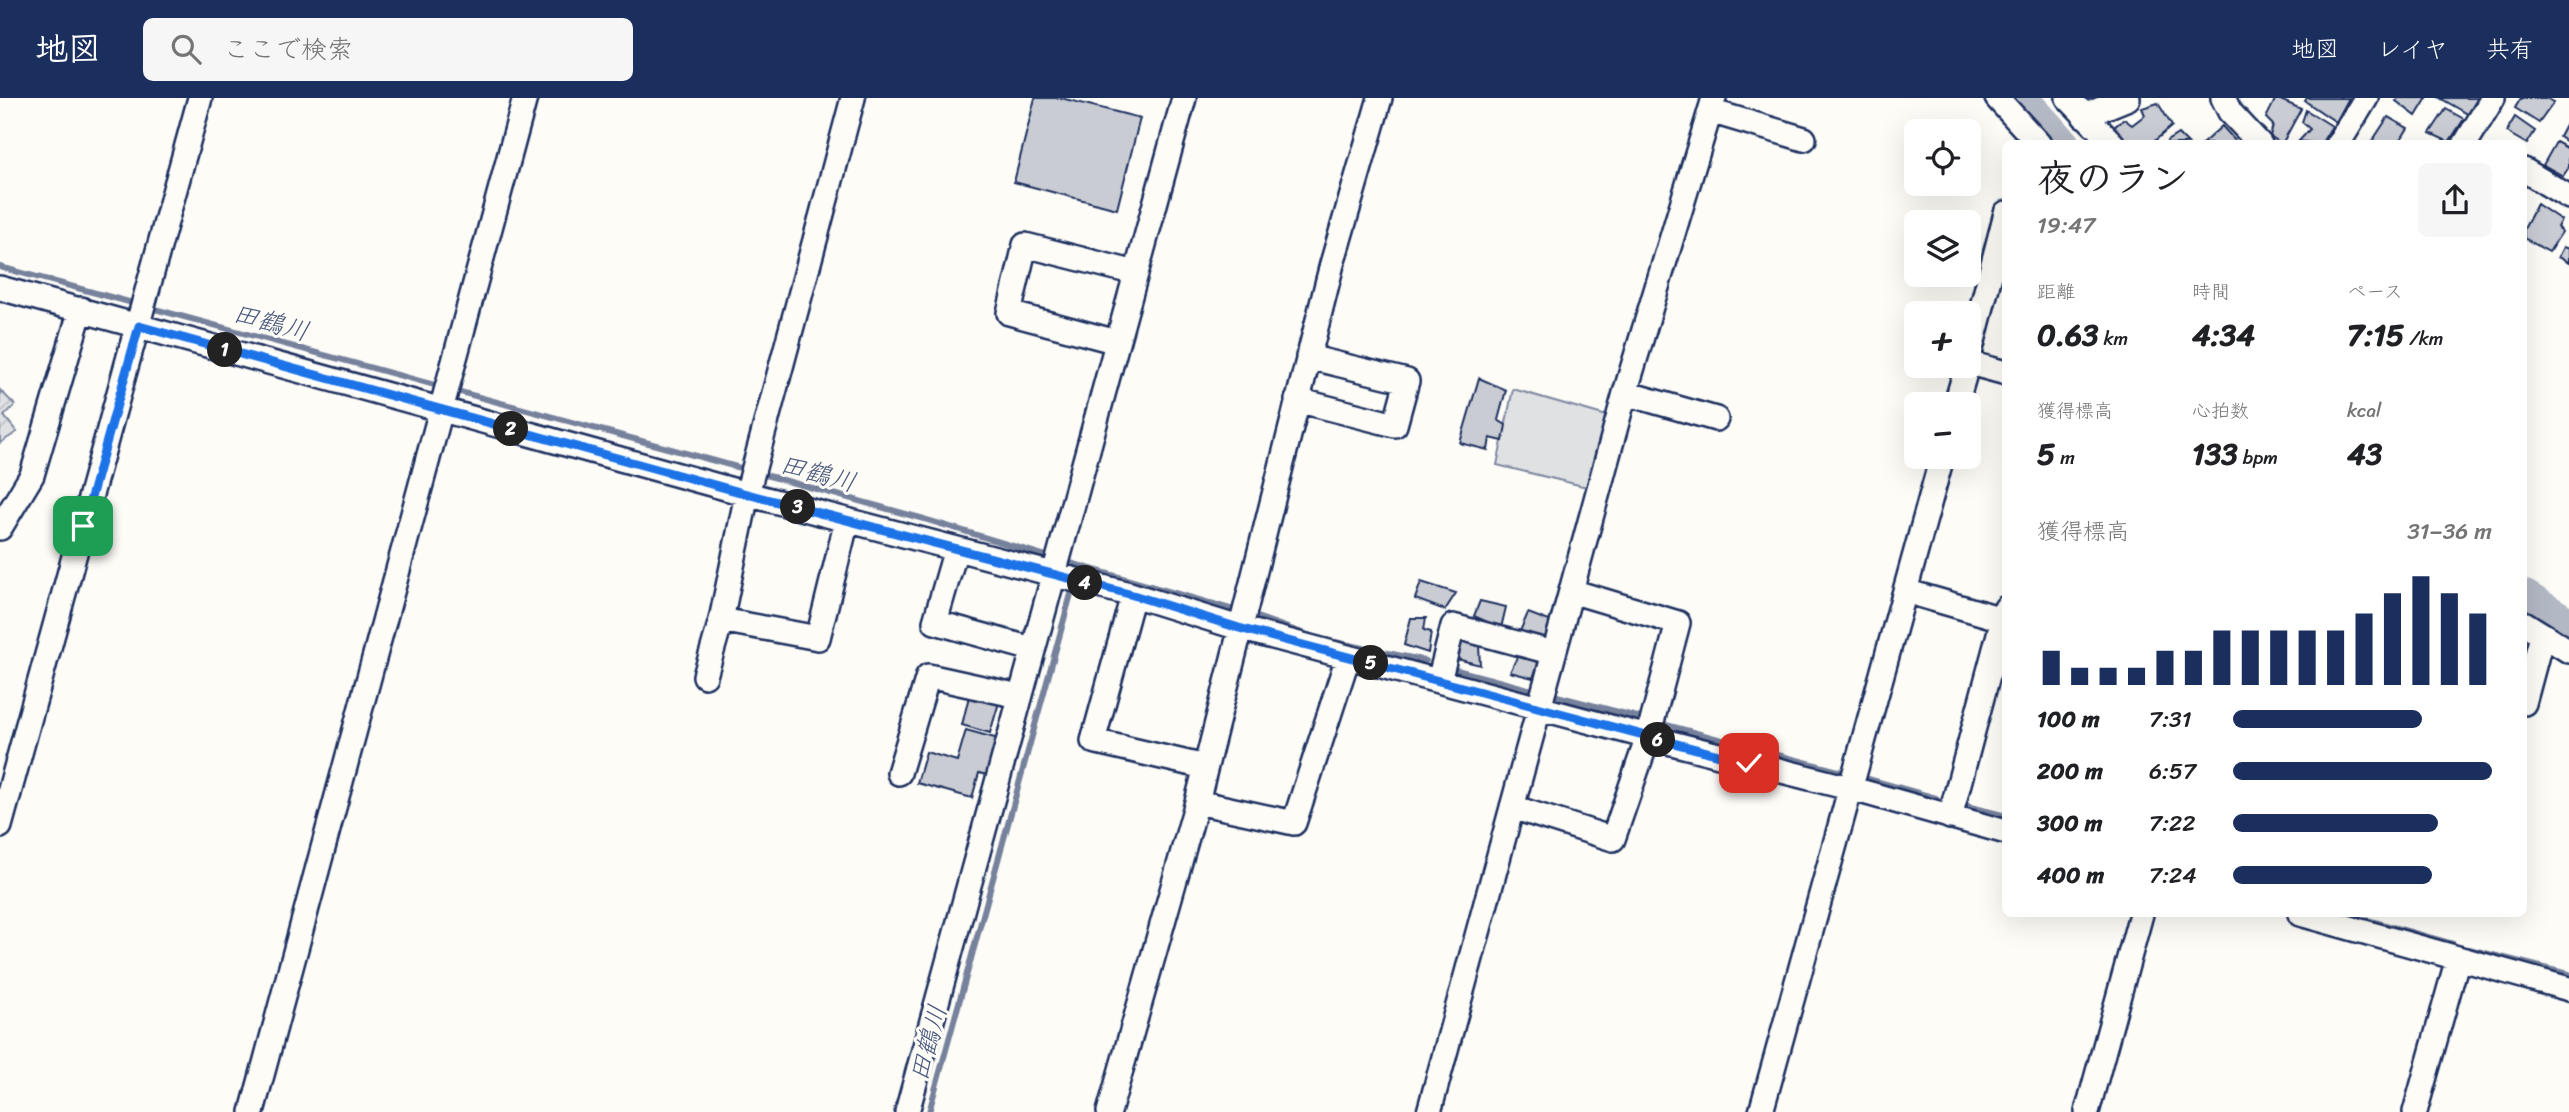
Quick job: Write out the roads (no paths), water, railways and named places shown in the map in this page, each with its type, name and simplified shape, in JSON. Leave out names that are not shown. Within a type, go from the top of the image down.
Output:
[{"type":"street","points":[[0,826],[200,98]]},
{"type":"street","points":[[252,1112],[525,98]]},
{"type":"street","points":[[705,676],[721,620],[750,481],[853,98]]},
{"type":"street","points":[[907,1112],[1184,98]]},
{"type":"street","points":[[1109,1112],[1197,802],[1332,264],[1380,98]]},
{"type":"street","points":[[1997,98],[2029,139]]},
{"type":"street","points":[[2068,98],[2109,140]]},
{"type":"street","points":[[2084,116],[2128,98]]},
{"type":"street","points":[[2223,98],[2230,112],[2256,140]]},
{"type":"street","points":[[2340,140],[2366,98]]},
{"type":"street","points":[[2472,140],[2493,98]]},
{"type":"street","points":[[1429,1112],[1625,393],[1712,105],[1804,139]]},
{"type":"street","points":[[2527,172],[2569,197]]},
{"type":"street","points":[[1981,311],[2002,229]]},
{"type":"street","points":[[1117,342],[1009,313],[1026,245],[1136,273]]},
{"type":"street","points":[[0,288],[446,396],[750,481],[847,520],[956,549],[1057,567],[1090,584],[1239,628],[1849,788],[2002,831]]},
{"type":"street","points":[[0,528],[32,475],[81,309]]},
{"type":"street","points":[[1297,400],[1395,425],[1407,381],[1308,357]]},
{"type":"street","points":[[1981,366],[2002,372]]},
{"type":"street","points":[[1625,393],[1716,419]]},
{"type":"street","points":[[1761,1112],[1939,469]]},
{"type":"street","points":[[721,620],[818,638],[847,520]]},
{"type":"street","points":[[956,549],[934,622],[1032,649]]},
{"type":"street","points":[[1512,807],[1613,839],[1648,737],[1678,623],[1571,591]]},
{"type":"street","points":[[1905,591],[2002,613]]},
{"type":"street","points":[[1133,595],[1093,741],[1205,767]]},
{"type":"street","points":[[1950,817],[2002,621]]},
{"type":"street","points":[[1439,681],[1453,626],[1554,653]]},
{"type":"street","points":[[2527,674],[2533,630],[2569,652]]},
{"type":"street","points":[[1197,802],[1294,823],[1348,657]]},
{"type":"street","points":[[899,773],[928,676],[1019,696]]},
{"type":"street","points":[[2087,1112],[2140,917]]},
{"type":"street","points":[[2311,917],[2569,989]]},
{"type":"street","points":[[2415,1112],[2458,957]]},
{"type":"waterway","points":[[2020,98],[2058,140]]},
{"type":"waterway","name":"田鶴川","points":[[0,267],[715,461],[1053,558]]},
{"type":"waterway","points":[[1063,561],[1237,611]]},
{"type":"waterway","name":"田鶴川","points":[[929,1112],[1074,583]]},
{"type":"waterway","points":[[2527,599],[2569,625]]},
{"type":"waterway","points":[[1251,615],[1311,636]]},
{"type":"waterway","points":[[1335,642],[1426,661]]},
{"type":"waterway","points":[[1449,668],[1532,690]]},
{"type":"waterway","points":[[1557,696],[1641,718]]},
{"type":"waterway","points":[[1655,722],[1842,772]]},
{"type":"waterway","points":[[1868,779],[1936,798]]},
{"type":"waterway","points":[[1967,806],[2002,815]]},
{"type":"waterway","points":[[2357,917],[2453,944]]},
{"type":"waterway","points":[[2469,949],[2569,974]]}]
